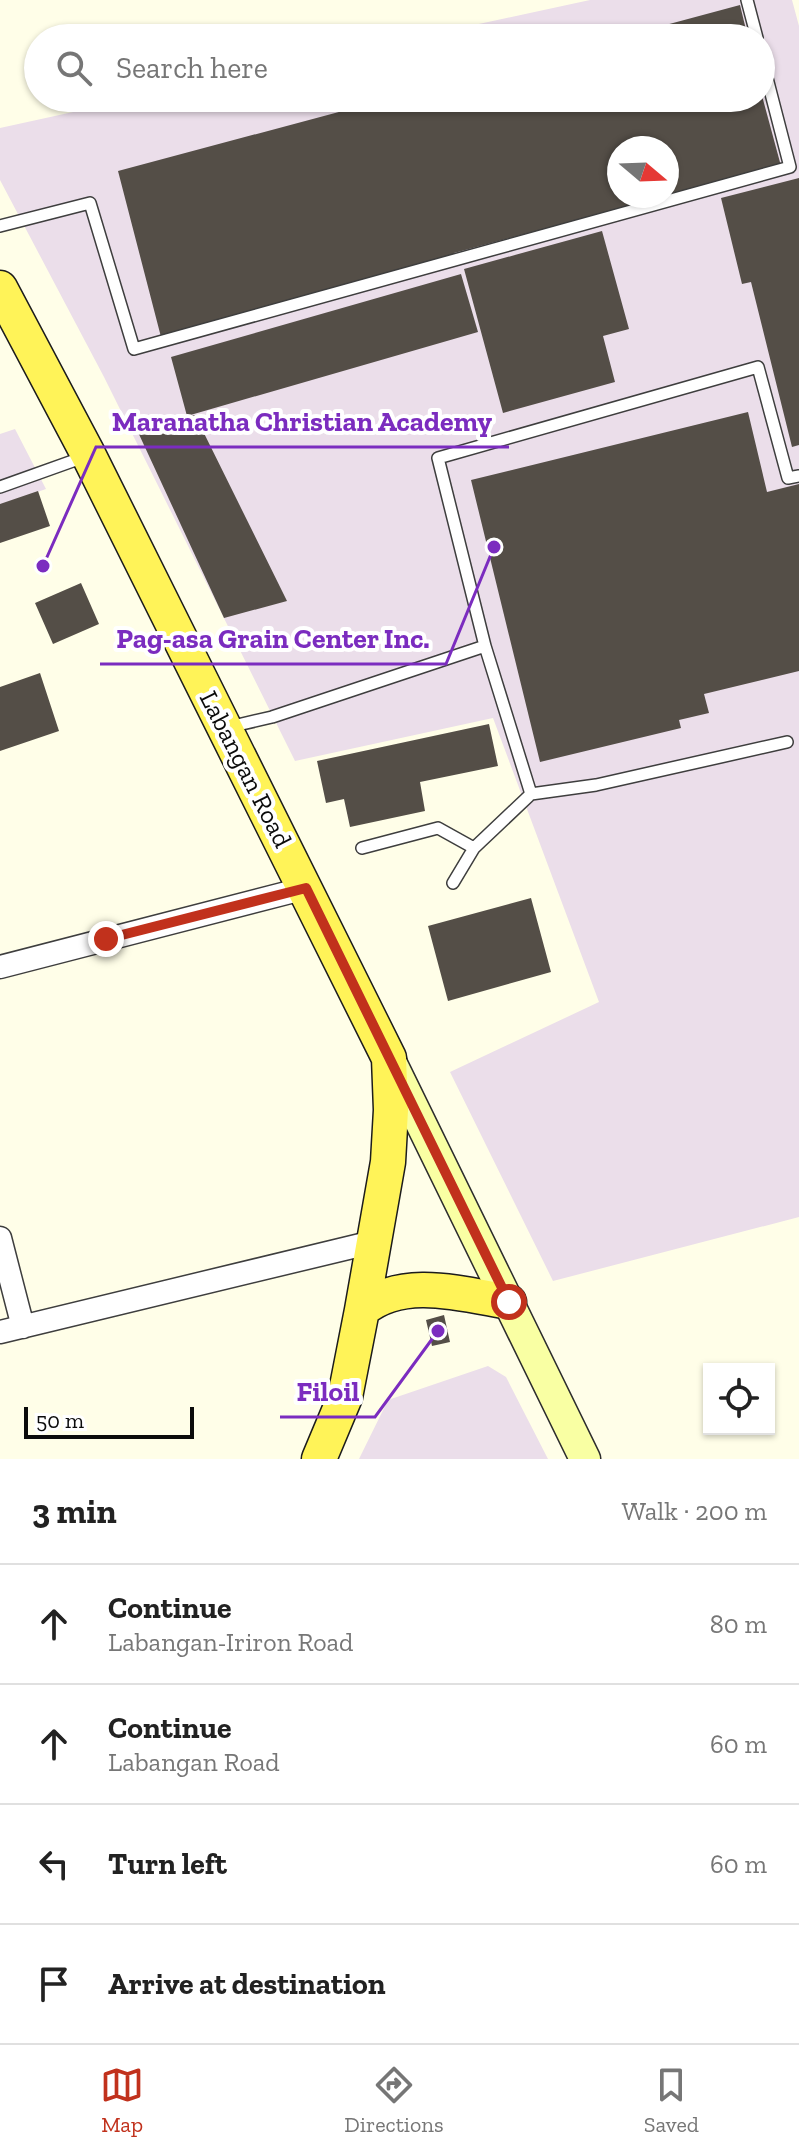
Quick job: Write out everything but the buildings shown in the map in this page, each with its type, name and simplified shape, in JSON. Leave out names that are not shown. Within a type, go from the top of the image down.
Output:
[{"type":"main road","name":"Labangan Road","points":[[0,288],[89,456],[389,1058],[391,1110],[388,1162],[345,1397],[319,1459]]},
{"type":"main road","points":[[389,1058],[585,1459]]},
{"type":"main road","points":[[362,1310],[373,1300],[401,1292],[429,1290],[509,1302]]},
{"type":"street","points":[[0,967],[306,888]]},
{"type":"street","points":[[0,1238],[23,1327]]},
{"type":"street","points":[[0,1332],[373,1242]]},
{"type":"lane","points":[[747,0],[753,24]]},
{"type":"lane","points":[[0,226],[90,203],[134,349],[790,167],[775,109]]},
{"type":"lane","points":[[531,794],[485,646],[438,458],[758,367],[788,478],[799,476]]},
{"type":"lane","points":[[0,487],[89,456]]},
{"type":"lane","points":[[224,728],[272,717],[485,646]]},
{"type":"lane","points":[[453,883],[474,848],[531,794],[596,785],[787,742]]},
{"type":"lane","points":[[362,848],[438,828],[474,848]]},
{"type":"shaded area","points":[[590,0],[792,0],[799,26],[799,1217],[553,1281],[450,1072],[599,1002],[493,718],[295,761],[104,377],[0,180],[0,128],[73,112],[775,112],[775,24],[479,24]]},
{"type":"shaded area","points":[[15,429],[46,489],[0,505],[0,434]]},
{"type":"shaded area","points":[[488,1366],[506,1377],[548,1459],[359,1459],[388,1400]]},
{"type":"place","name":"Pag-asa Grain Center Inc.","points":[[494,547]]},
{"type":"place","name":"Maranatha Christian Academy","points":[[43,566]]},
{"type":"place","name":"Filoil","points":[[438,1331]]},
{"type":"route","points":[[106,939],[306,888],[509,1302]]}]
